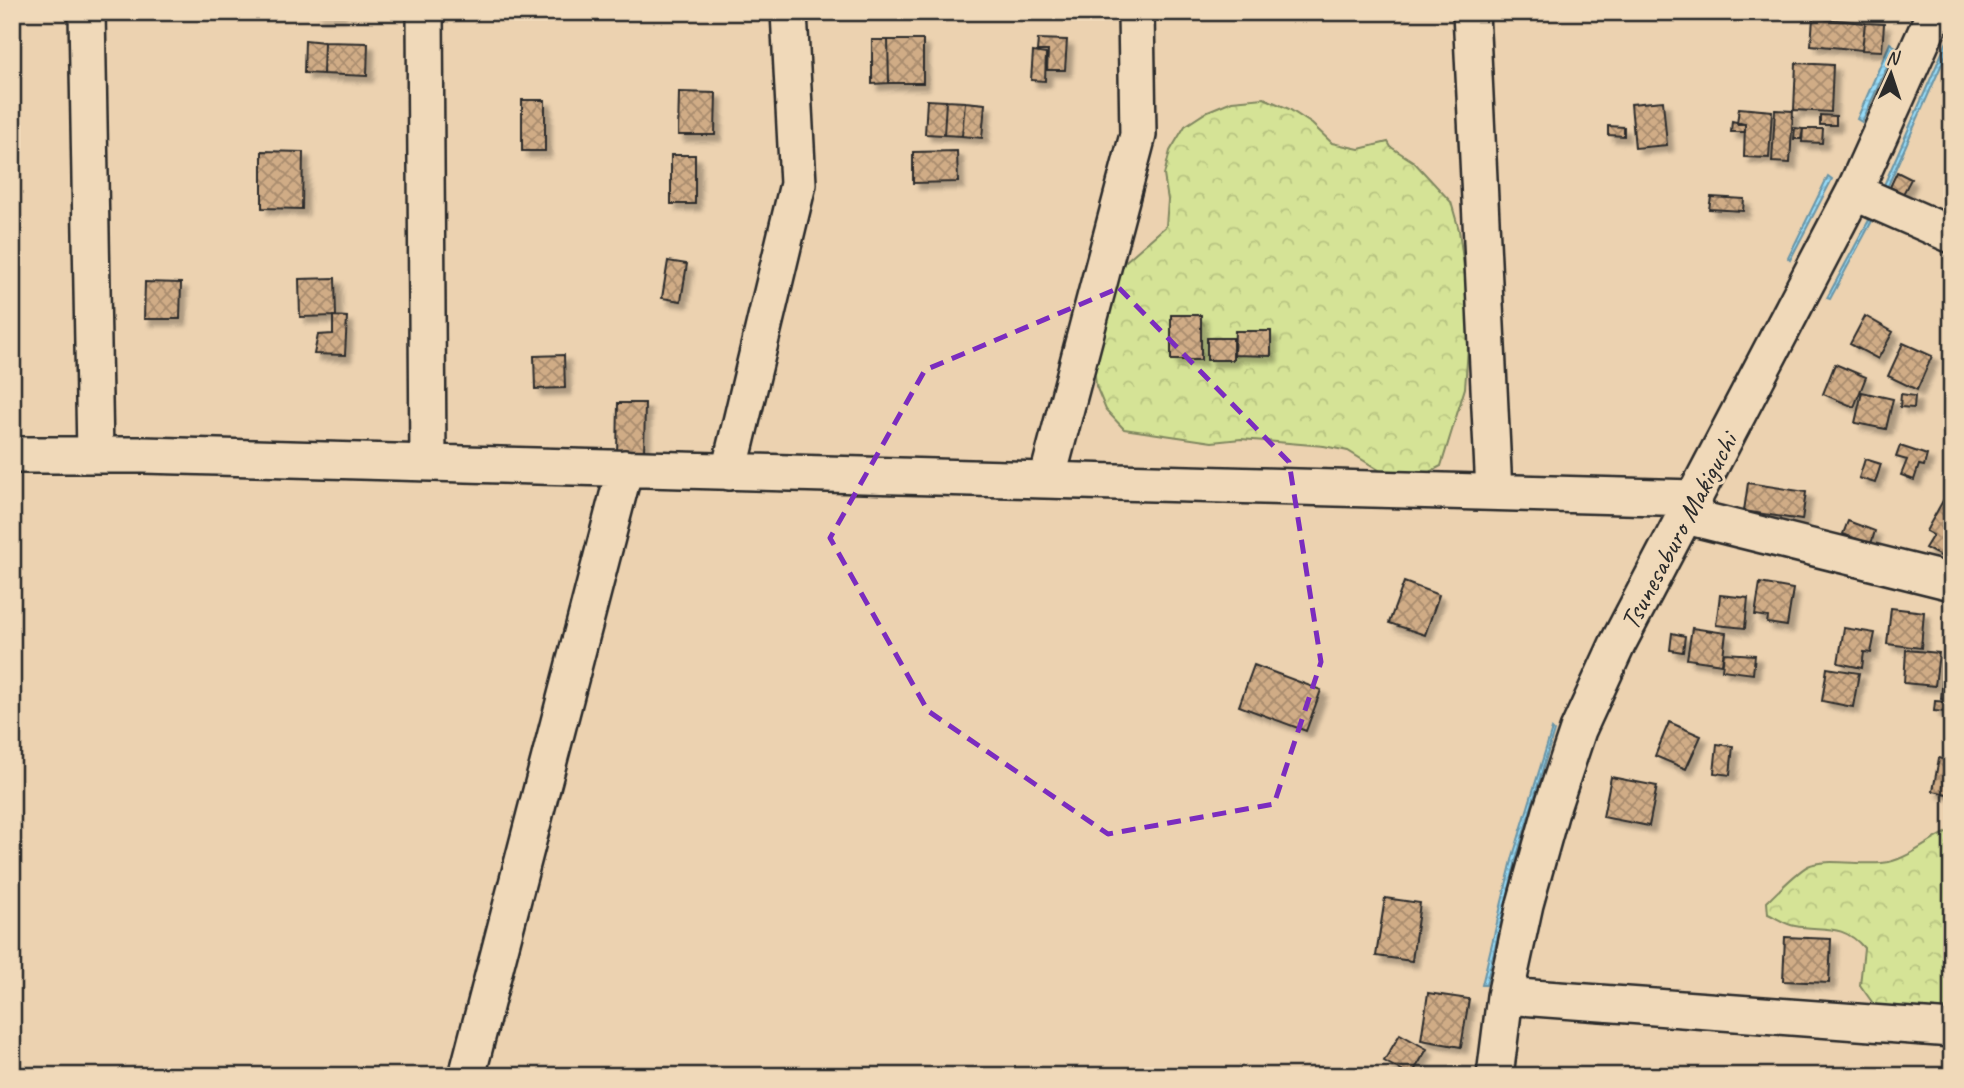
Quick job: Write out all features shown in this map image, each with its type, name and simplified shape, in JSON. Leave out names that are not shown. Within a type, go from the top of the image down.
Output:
[{"type":"street","points":[[87,12],[95,455]]},
{"type":"street","points":[[425,12],[428,463]]},
{"type":"street","points":[[729,471],[798,184],[789,12]]},
{"type":"street","points":[[1047,480],[1138,135],[1136,12]]},
{"type":"street","points":[[1471,12],[1494,492]]},
{"type":"street","name":"Tsunesaburo Makiguchi","points":[[1495,1076],[1505,996],[1525,904],[1551,811],[1578,730],[1618,645],[1854,192],[1935,12]]},
{"type":"street","points":[[1854,192],[1952,235]]},
{"type":"street","points":[[12,455],[428,463],[1494,492],[1691,507],[1952,582]]},
{"type":"street","points":[[467,1076],[625,468]]},
{"type":"street","points":[[1505,996],[1952,1029]]},
{"type":"highlighted area","points":[[1119,288],[1289,462],[1321,662],[1274,804],[1108,834],[928,711],[830,538],[925,370]]},
{"type":"green space","points":[[1264,98],[1289,109],[1312,124],[1332,143],[1359,149],[1388,142],[1391,147],[1414,162],[1451,202],[1459,230],[1470,312],[1465,388],[1441,466],[1416,479],[1392,478],[1348,451],[1324,446],[1241,439],[1212,442],[1124,429],[1106,410],[1096,386],[1091,334],[1102,282],[1166,226],[1168,200],[1164,175],[1170,151],[1185,126],[1208,111],[1232,101]]},
{"type":"green space","points":[[1952,830],[1952,1036],[1877,1009],[1860,985],[1864,948],[1856,940],[1840,931],[1788,924],[1768,914],[1767,902],[1793,877],[1815,863],[1889,862]]},
{"type":"water","points":[[1952,30],[1952,41],[1887,188],[1884,185]]},
{"type":"water","points":[[1890,43],[1896,47],[1862,122],[1857,119]]},
{"type":"water","points":[[1828,176],[1832,179],[1790,260],[1788,258]]},
{"type":"water","points":[[1869,220],[1872,221],[1830,299],[1827,298]]},
{"type":"water","points":[[1552,729],[1554,731],[1517,856],[1486,985],[1482,985],[1513,856]]},
{"type":"building","points":[[340,12],[340,14],[316,14]]},
{"type":"building","points":[[1817,12],[1840,12],[1840,17],[1816,15]]},
{"type":"building","points":[[1813,18],[1865,23],[1862,50],[1811,45]]},
{"type":"building","points":[[1865,23],[1884,24],[1882,51],[1862,50]]},
{"type":"building","points":[[1038,39],[1067,40],[1065,70],[1047,70],[1048,51],[1037,51]]},
{"type":"building","points":[[305,40],[324,42],[323,74],[304,73]]},
{"type":"building","points":[[872,40],[888,40],[889,83],[872,84]]},
{"type":"building","points":[[888,40],[923,40],[923,83],[889,83]]},
{"type":"building","points":[[324,42],[368,43],[367,76],[323,74]]},
{"type":"building","points":[[1033,52],[1046,54],[1045,81],[1031,80]]},
{"type":"building","points":[[1796,63],[1833,65],[1831,112],[1794,110]]},
{"type":"building","points":[[679,92],[716,93],[715,135],[678,135]]},
{"type":"building","points":[[522,100],[545,100],[545,151],[522,151]]},
{"type":"building","points":[[927,100],[946,101],[944,135],[925,134]]},
{"type":"building","points":[[946,101],[965,102],[962,136],[944,135]]},
{"type":"building","points":[[1663,101],[1667,145],[1635,148],[1631,104]]},
{"type":"building","points":[[965,102],[985,104],[982,138],[962,136]]},
{"type":"building","points":[[1739,108],[1772,111],[1769,158],[1744,157],[1745,124],[1737,124]]},
{"type":"building","points":[[1775,110],[1793,111],[1790,163],[1772,162]]},
{"type":"building","points":[[1820,115],[1836,116],[1836,125],[1820,125]]},
{"type":"building","points":[[1732,121],[1745,124],[1745,132],[1731,132]]},
{"type":"building","points":[[1608,126],[1624,127],[1624,136],[1608,135]]},
{"type":"building","points":[[1795,128],[1803,129],[1801,139],[1794,139]]},
{"type":"building","points":[[1803,129],[1823,129],[1822,143],[1802,142]]},
{"type":"building","points":[[262,151],[303,152],[302,209],[262,208]]},
{"type":"building","points":[[957,151],[958,182],[913,183],[913,152]]},
{"type":"building","points":[[671,155],[695,155],[695,204],[671,204]]},
{"type":"building","points":[[1897,172],[1911,179],[1903,194],[1890,187]]},
{"type":"building","points":[[1711,197],[1744,199],[1743,211],[1709,209]]},
{"type":"building","points":[[668,261],[687,264],[681,301],[662,298]]},
{"type":"building","points":[[335,278],[336,316],[300,317],[299,279]]},
{"type":"building","points":[[145,282],[181,283],[180,319],[144,319]]},
{"type":"building","points":[[1171,315],[1201,315],[1201,360],[1171,360]]},
{"type":"building","points":[[333,316],[347,317],[345,355],[314,354],[318,335],[333,334]]},
{"type":"building","points":[[1865,316],[1893,332],[1878,359],[1850,344]]},
{"type":"building","points":[[1235,331],[1271,331],[1271,356],[1234,355]]},
{"type":"building","points":[[1207,338],[1233,338],[1233,360],[1207,360]]},
{"type":"building","points":[[1903,343],[1932,356],[1917,390],[1888,376]]},
{"type":"building","points":[[564,355],[565,388],[535,389],[534,356]]},
{"type":"building","points":[[1835,364],[1866,377],[1854,407],[1823,394]]},
{"type":"building","points":[[1862,392],[1893,399],[1886,429],[1855,423]]},
{"type":"building","points":[[1901,394],[1915,396],[1914,408],[1900,407]]},
{"type":"building","points":[[618,403],[645,403],[644,454],[617,454]]},
{"type":"building","points":[[1900,446],[1927,455],[1924,466],[1919,465],[1914,480],[1901,475],[1907,460],[1896,457]]},
{"type":"building","points":[[1865,459],[1881,464],[1875,483],[1859,478]]},
{"type":"building","points":[[1748,483],[1806,492],[1802,520],[1744,511]]},
{"type":"building","points":[[1945,497],[1952,500],[1952,553],[1948,560],[1925,548],[1933,535],[1926,531]]},
{"type":"building","points":[[1848,521],[1875,531],[1871,544],[1843,534]]},
{"type":"building","points":[[1404,582],[1439,595],[1425,635],[1389,623]]},
{"type":"building","points":[[1760,583],[1793,589],[1787,626],[1767,623],[1768,617],[1755,615]]},
{"type":"building","points":[[1720,595],[1748,598],[1745,628],[1716,625]]},
{"type":"building","points":[[1891,608],[1924,612],[1921,648],[1887,644]]},
{"type":"building","points":[[1692,628],[1726,633],[1722,664],[1687,659]]},
{"type":"building","points":[[1844,628],[1875,633],[1871,653],[1864,652],[1862,668],[1838,663]]},
{"type":"building","points":[[1672,633],[1685,636],[1683,652],[1670,650]]},
{"type":"building","points":[[1906,650],[1939,653],[1935,686],[1904,683]]},
{"type":"building","points":[[1724,653],[1755,655],[1753,674],[1722,670]]},
{"type":"building","points":[[1944,664],[1952,664],[1952,701],[1941,699]]},
{"type":"building","points":[[1254,665],[1321,690],[1306,731],[1239,706]]},
{"type":"building","points":[[1827,668],[1859,673],[1853,707],[1822,701]]},
{"type":"building","points":[[1935,701],[1952,705],[1952,717],[1945,717],[1946,712],[1934,711]]},
{"type":"building","points":[[1669,722],[1701,736],[1686,769],[1655,756]]},
{"type":"building","points":[[1717,744],[1733,746],[1730,775],[1714,773]]},
{"type":"building","points":[[1939,758],[1952,761],[1952,795],[1933,791]]},
{"type":"building","points":[[1611,777],[1657,786],[1649,826],[1603,817]]},
{"type":"building","points":[[1385,898],[1420,903],[1412,961],[1376,956]]},
{"type":"building","points":[[1785,937],[1831,939],[1829,983],[1783,981]]},
{"type":"building","points":[[1428,993],[1469,999],[1461,1047],[1421,1040]]},
{"type":"building","points":[[1400,1034],[1427,1049],[1411,1076],[1384,1061]]}]
